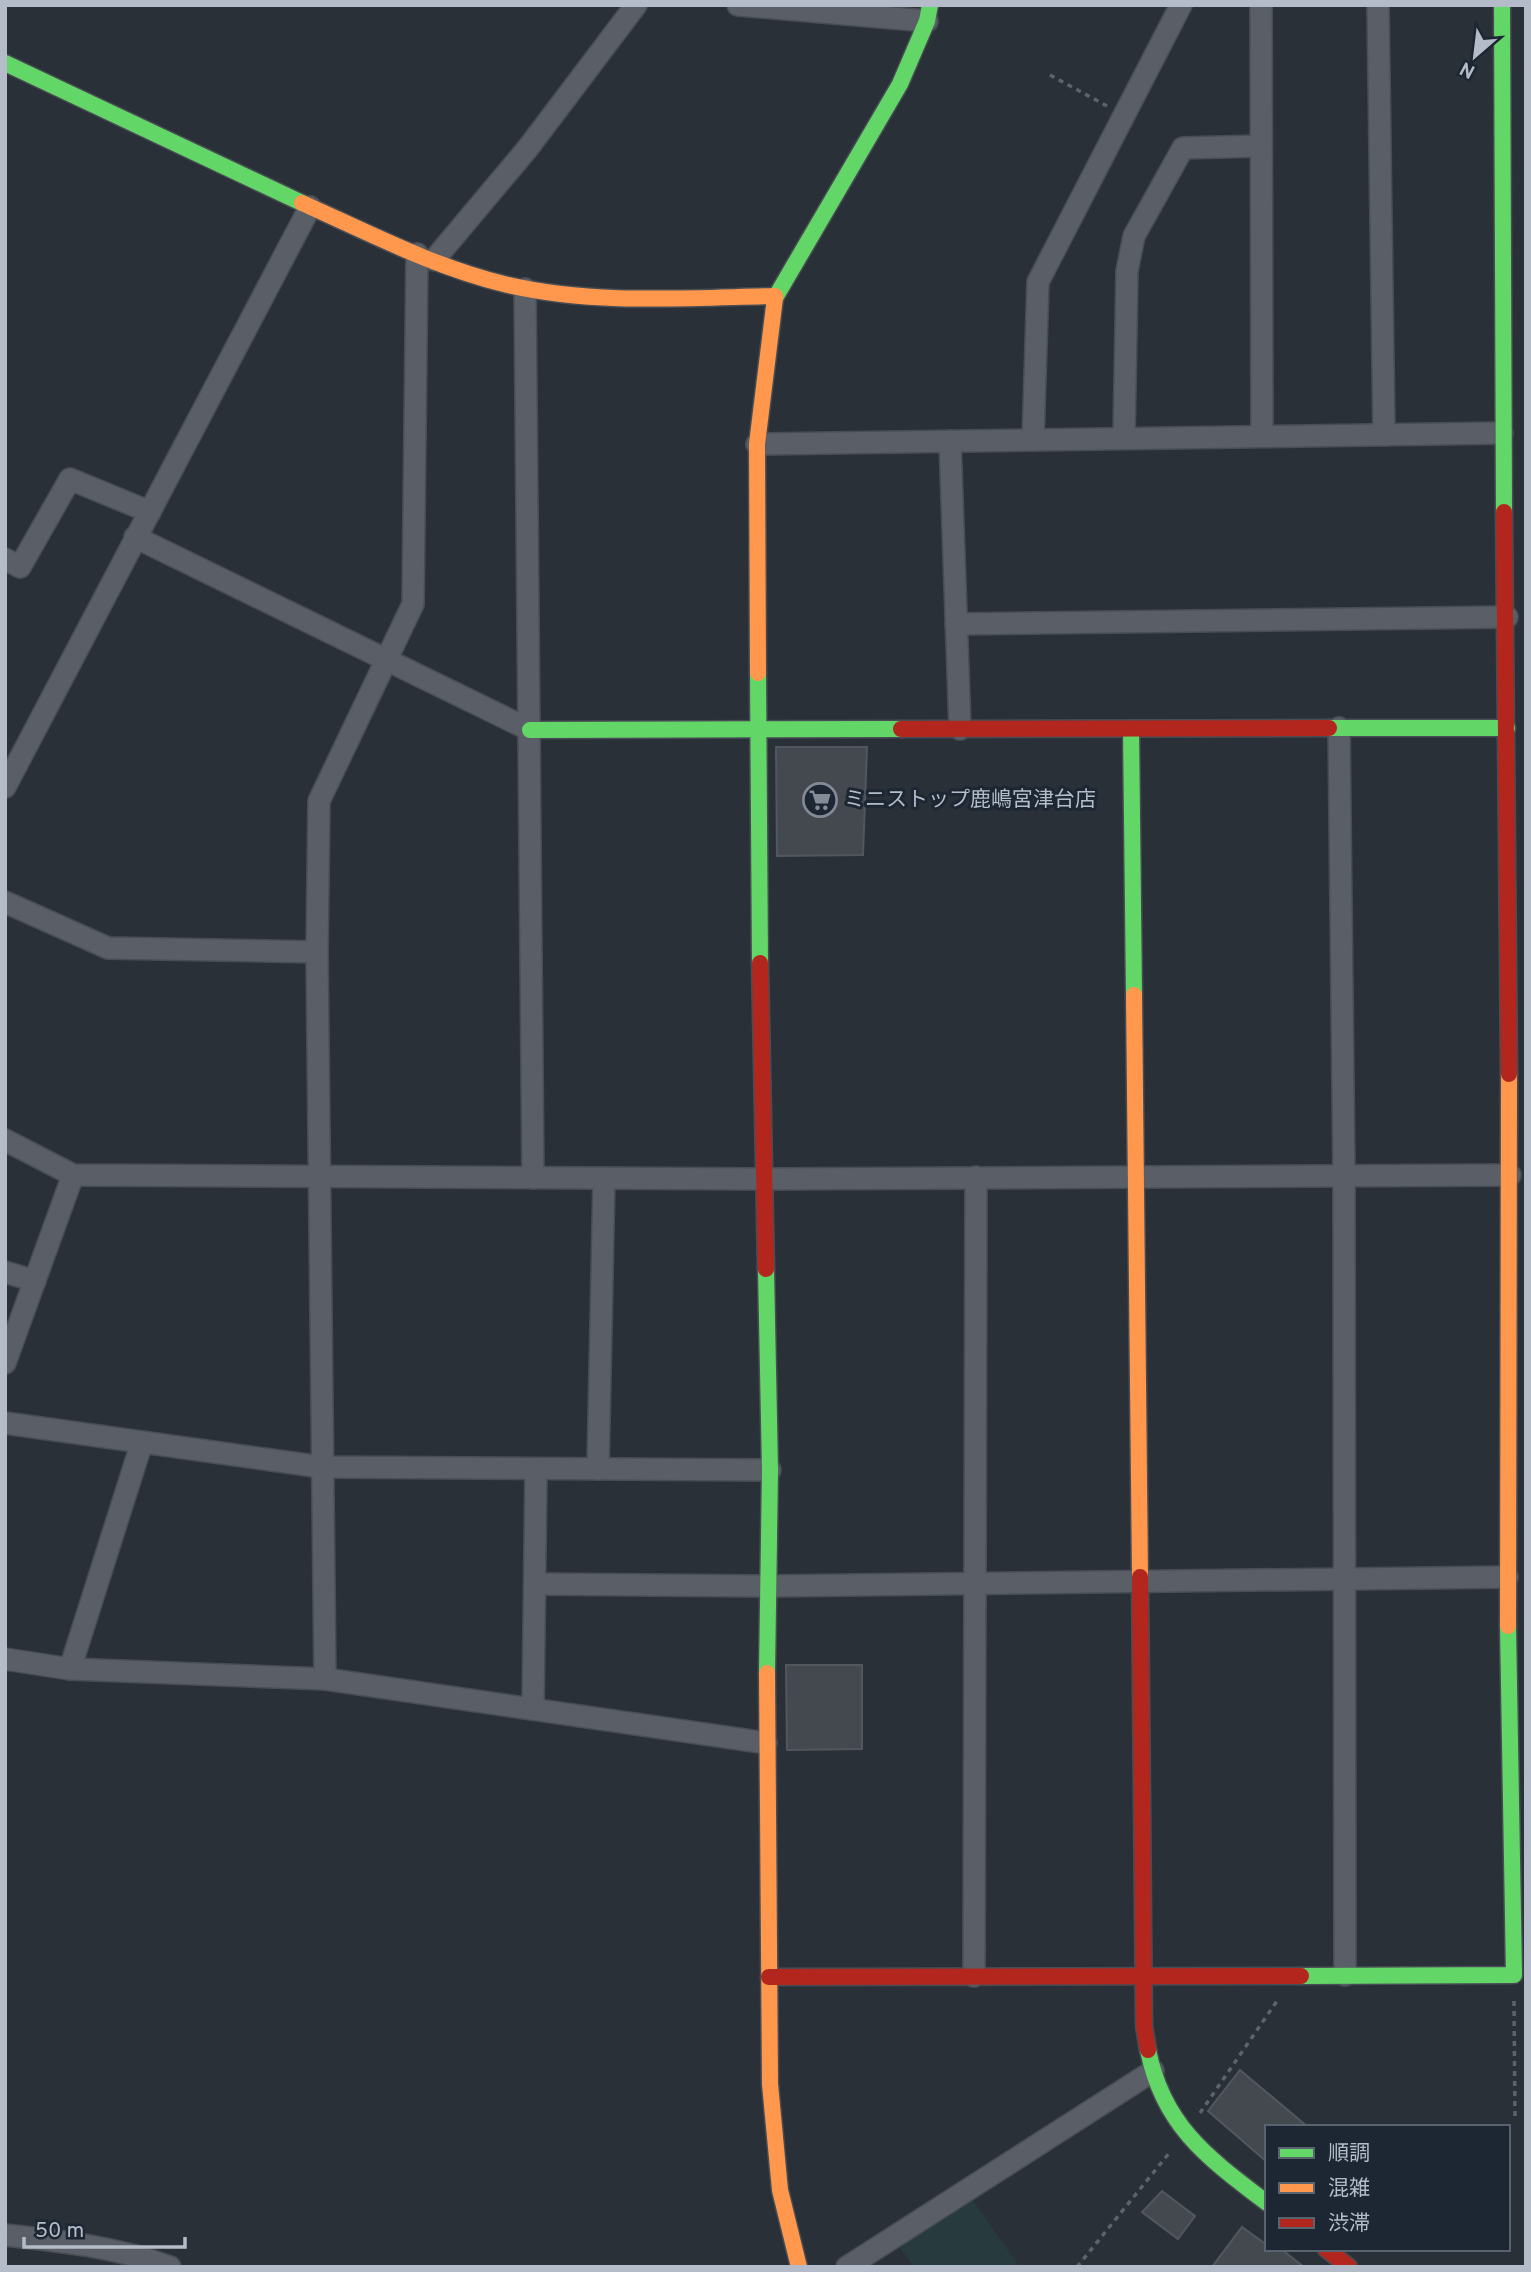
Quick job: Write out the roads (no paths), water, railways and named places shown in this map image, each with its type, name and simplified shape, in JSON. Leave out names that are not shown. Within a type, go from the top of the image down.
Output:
[{"type":"street","points":[[324,1679],[317,952],[319,801],[413,604],[426,257],[528,148],[636,5]]},
{"type":"street","points":[[738,5],[928,13],[900,83],[775,296],[757,444],[760,950],[767,1179],[770,1470],[766,1743],[770,2084],[780,2190],[799,2267]]},
{"type":"street","points":[[1033,440],[1038,282],[1181,5]]},
{"type":"street","points":[[1261,5],[1262,436]]},
{"type":"street","points":[[1378,5],[1384,435]]},
{"type":"street","points":[[769,1977],[1514,1975],[1507,1577],[1510,1175],[1518,1094],[1507,728],[1502,433],[1502,5]]},
{"type":"street","points":[[5,63],[310,207],[426,257],[525,289],[610,298],[775,296]]},
{"type":"street","points":[[1124,438],[1126,271],[1134,236],[1183,148],[1261,146]]},
{"type":"street","points":[[5,787],[310,207]]},
{"type":"street","points":[[525,289],[533,1178]]},
{"type":"street","points":[[757,444],[1502,433]]},
{"type":"street","points":[[950,441],[960,729]]},
{"type":"street","points":[[5,559],[20,567],[70,480],[150,512]]},
{"type":"street","points":[[135,537],[386,662],[530,730],[1507,728]]},
{"type":"street","points":[[957,624],[1507,617]]},
{"type":"street","points":[[1339,728],[1344,1176],[1345,1975]]},
{"type":"street","points":[[1131,729],[1141,1976],[1144,2026],[1153,2071],[1166,2109],[1210,2159],[1265,2201]]},
{"type":"street","points":[[5,902],[108,948],[317,952]]},
{"type":"street","points":[[5,1140],[73,1175],[767,1179],[1510,1175]]},
{"type":"street","points":[[5,1363],[73,1175]]},
{"type":"street","points":[[974,1976],[976,1177]]},
{"type":"street","points":[[598,1469],[604,1178]]},
{"type":"street","points":[[5,1272],[35,1281]]},
{"type":"street","points":[[5,1423],[322,1467],[770,1470]]},
{"type":"street","points":[[70,1669],[142,1442]]},
{"type":"street","points":[[533,1709],[536,1469]]},
{"type":"street","points":[[535,1584],[769,1586],[1507,1577]]},
{"type":"street","points":[[5,1659],[70,1669],[324,1679],[766,1743]]},
{"type":"street","points":[[847,2267],[1153,2071]]},
{"type":"street","points":[[5,2235],[79,2243],[145,2258],[170,2267]]},
{"type":"street","points":[[1329,2251],[1349,2267]]},
{"type":"place","name":"ミニストップ鹿嶋宮津台店","points":[[820,800]]}]
